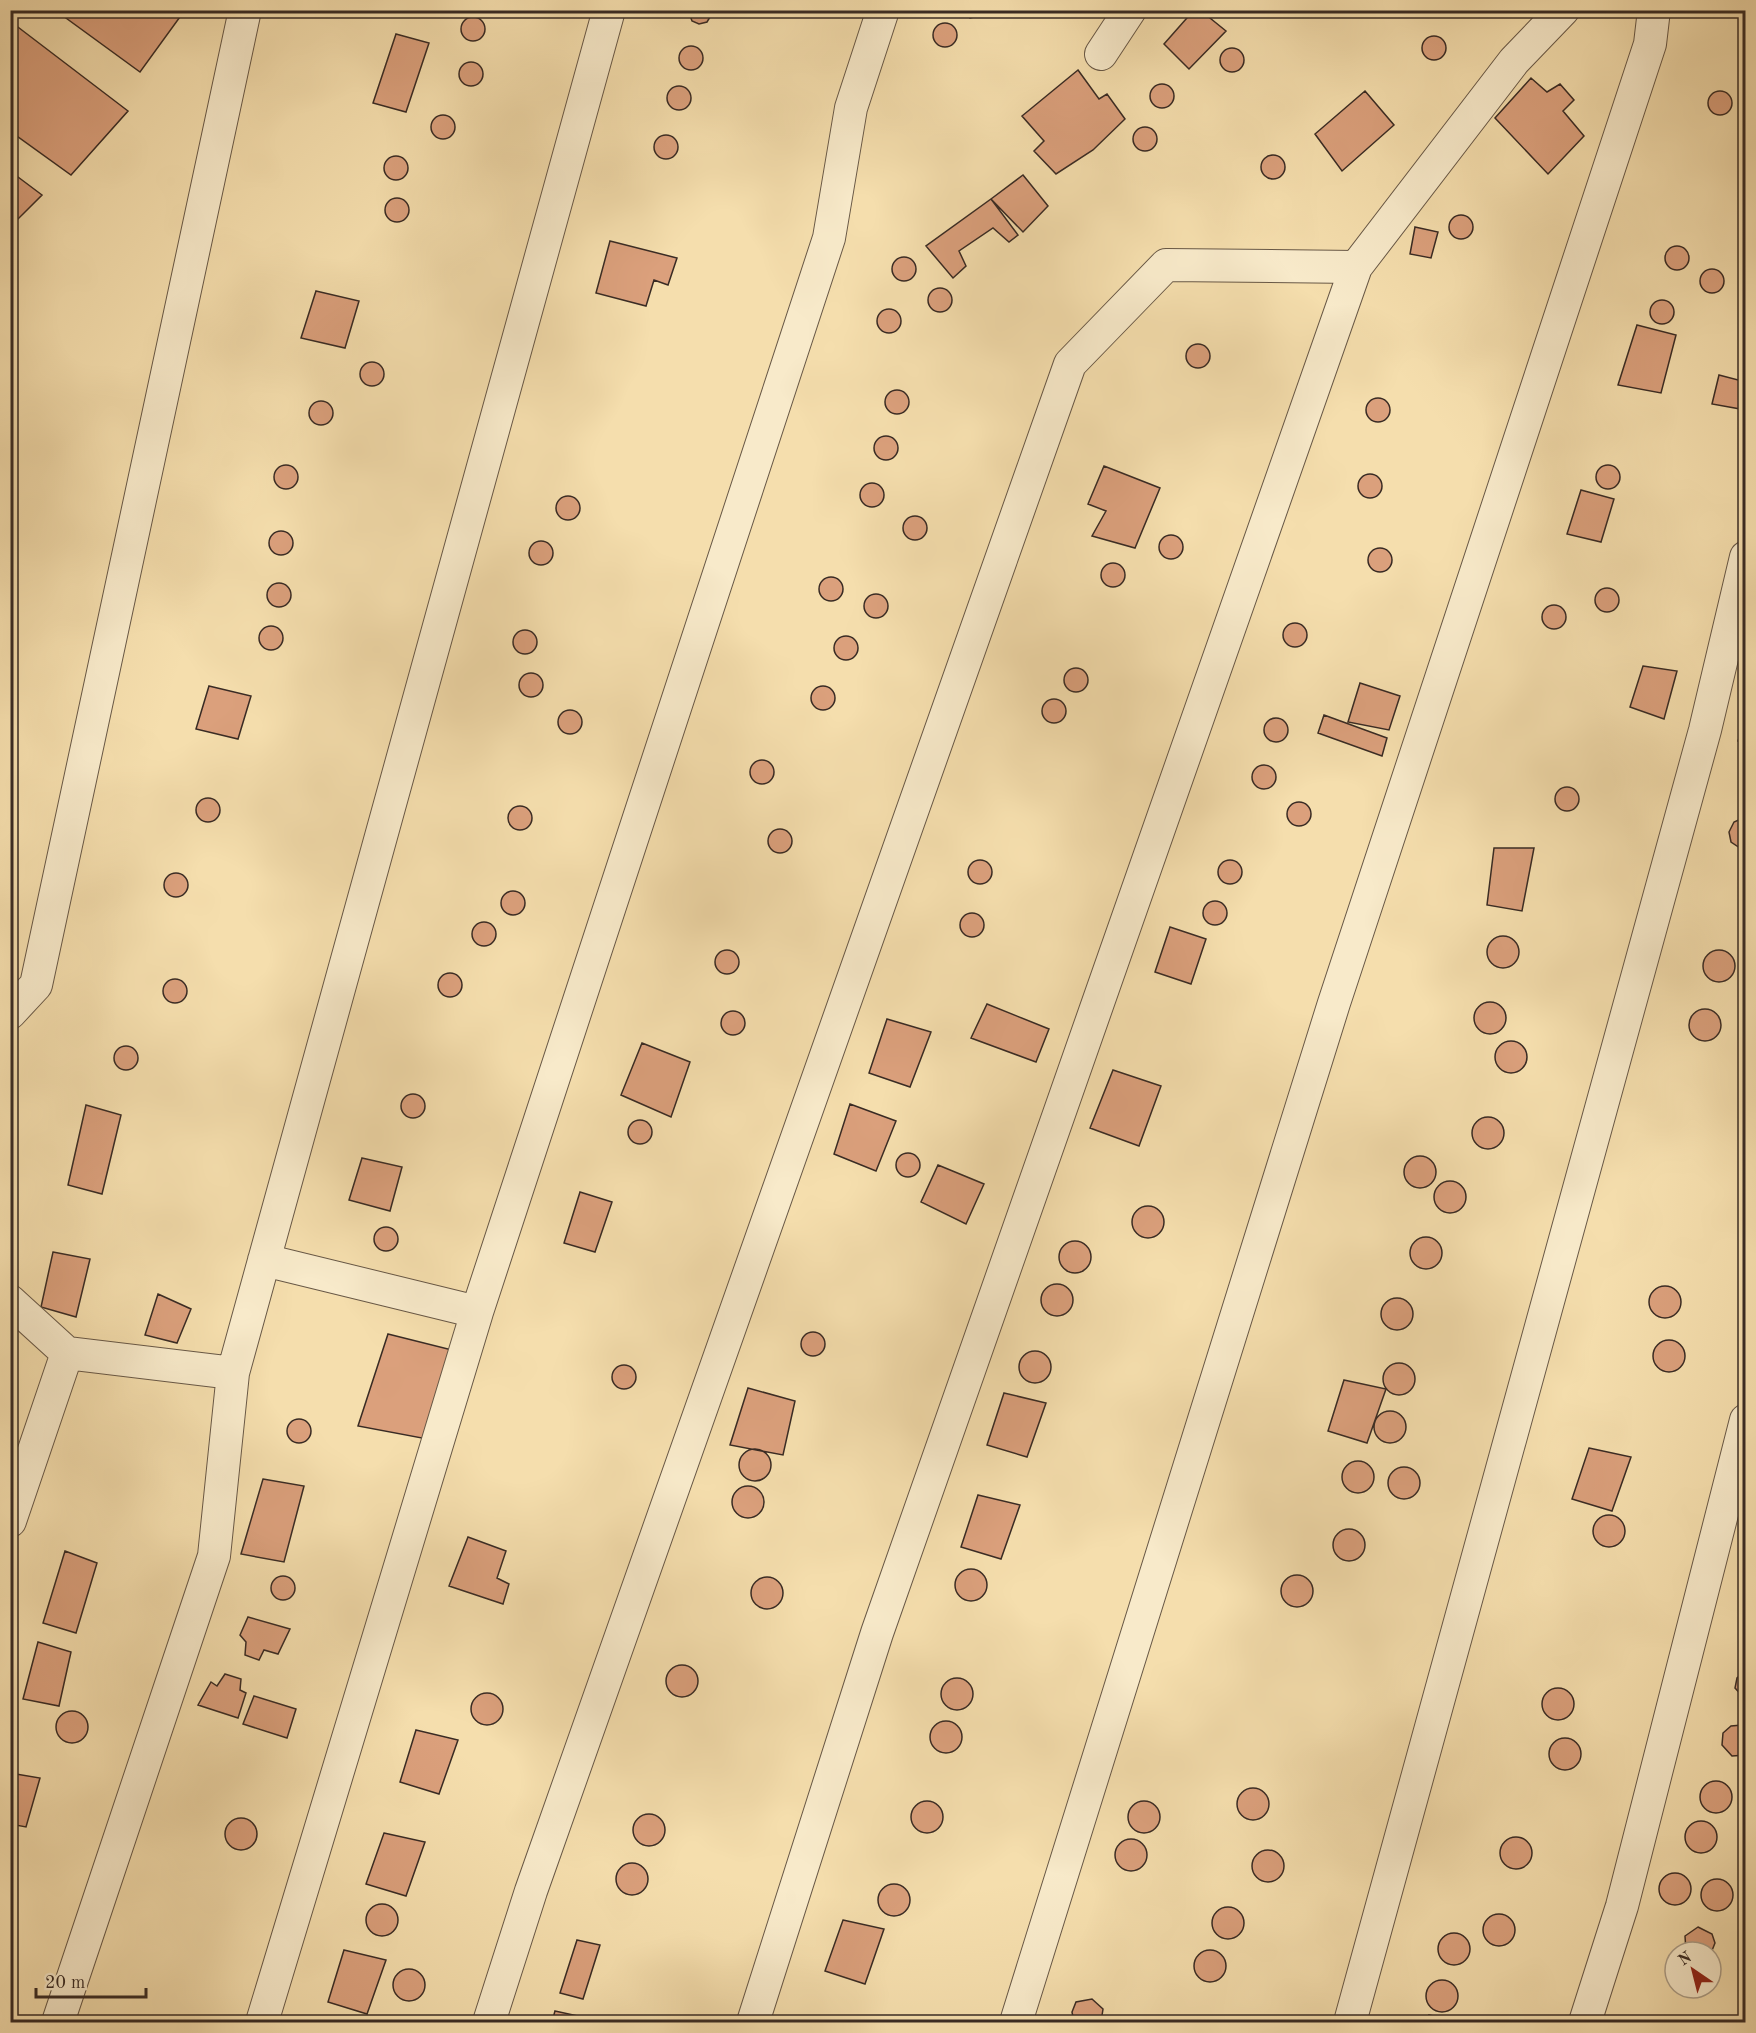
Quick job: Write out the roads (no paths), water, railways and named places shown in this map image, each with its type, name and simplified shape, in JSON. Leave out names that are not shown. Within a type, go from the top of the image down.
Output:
[{"type":"street","points":[[10,1013],[36,985],[245,10]]},
{"type":"street","points":[[58,2022],[214,1557],[233,1373],[609,10]]},
{"type":"street","points":[[262,2022],[477,1312],[829,237],[851,108],[884,10]]},
{"type":"street","points":[[1101,54],[1130,10]]},
{"type":"street","points":[[753,2022],[877,1633],[1356,267],[1514,61],[1563,10]]},
{"type":"street","points":[[1016,2022],[1334,1003],[1650,44],[1654,10]]},
{"type":"street","points":[[489,2022],[535,1880],[1070,364],[1166,266],[1356,267]]},
{"type":"street","points":[[1350,2022],[1705,730],[1746,557]]},
{"type":"street","points":[[264,1260],[477,1312]]},
{"type":"street","points":[[10,1301],[67,1353],[233,1373]]},
{"type":"street","points":[[10,1521],[67,1353]]},
{"type":"street","points":[[1585,2022],[1622,1906],[1746,1420]]}]
